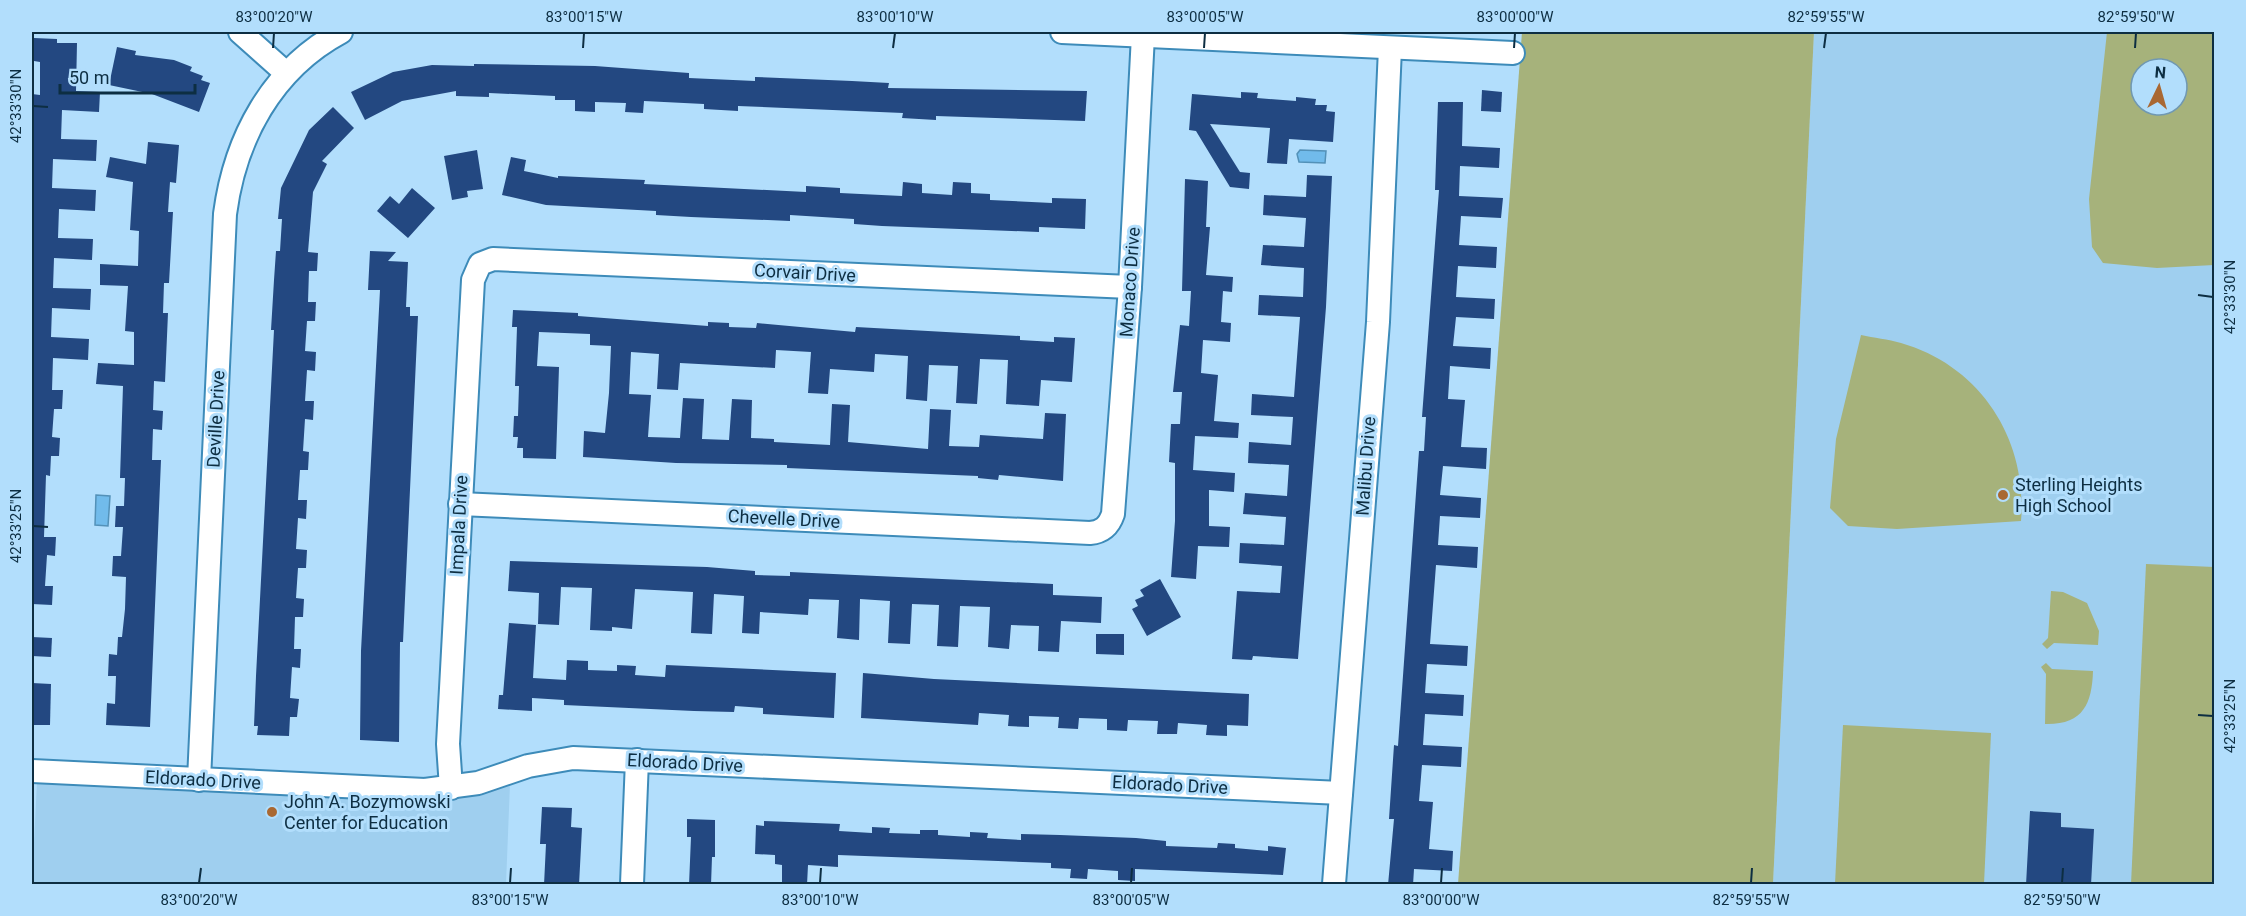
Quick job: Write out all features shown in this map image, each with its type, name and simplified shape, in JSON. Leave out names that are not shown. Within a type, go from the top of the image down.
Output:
[{"type":"street","points":[[240,32],[286,73]]},
{"type":"street","name":"Deville Drive","points":[[200,780],[225,214],[231,175],[246,134],[260,107],[286,73],[319,44],[341,32]]},
{"type":"street","points":[[1062,32],[1513,53]]},
{"type":"street","name":"Monaco Drive","points":[[1106,527],[1113,514],[1130,287],[1143,35]]},
{"type":"street","name":"Malibu Drive","points":[[1334,885],[1378,322],[1390,48]]},
{"type":"street","name":"Corvair Drive","points":[[480,264],[493,259],[1130,287]]},
{"type":"street","name":"Impala Drive","points":[[451,788],[448,744],[460,504],[473,280],[475,270],[480,264]]},
{"type":"street","name":"Chevelle Drive","points":[[460,504],[1090,533],[1106,527]]},
{"type":"street","name":"Eldorado Drive","points":[[32,771],[412,790],[451,788],[478,783],[553,760],[637,760],[1341,793]]},
{"type":"street","points":[[632,885],[637,760]]},
{"type":"shaded area","name":"Sterling Heights High School","points":[[1814,32],[2214,32],[2214,884],[1773,884]]},
{"type":"shaded area","points":[[1300,150],[1326,151],[1325,163],[1299,162],[1297,154]]},
{"type":"shaded area","points":[[96,495],[110,496],[108,526],[95,525]]},
{"type":"shaded area","name":"John A. Bozymowski Center for Education","points":[[511,759],[506,884],[32,884],[38,761],[422,779],[472,772]]},
{"type":"green space","points":[[1522,32],[1814,32],[1773,884],[1458,884]]},
{"type":"green space","points":[[2107,32],[2214,32],[2214,265],[2157,268],[2103,263],[2092,247],[2089,199]]},
{"type":"green space","points":[[1861,335],[1896,342],[1929,354],[1954,369],[1976,388],[1994,410],[2007,435],[2016,462],[2021,491],[2021,521],[1897,529],[1848,526],[1830,508],[1836,439]]},
{"type":"green space","points":[[2146,564],[2214,567],[2214,884],[2131,884]]},
{"type":"green space","points":[[2051,591],[2063,592],[2087,603],[2099,631],[2098,645],[2054,643],[2047,649],[2042,644],[2048,638]]},
{"type":"green space","points":[[2046,663],[2052,669],[2093,671],[2087,703],[2077,716],[2068,721],[2045,724],[2046,674],[2041,667]]},
{"type":"green space","points":[[1843,725],[1991,733],[1984,884],[1835,884]]},
{"type":"building","points":[[34,38],[57,39],[57,43],[77,43],[76,91],[100,92],[99,112],[62,110],[61,139],[97,140],[96,161],[53,159],[52,188],[96,190],[95,211],[59,209],[58,238],[93,239],[92,260],[54,258],[53,288],[91,289],[90,310],[52,308],[51,337],[89,339],[88,360],[53,358],[52,390],[63,390],[62,409],[54,409],[52,437],[60,438],[59,456],[51,456],[50,476],[46,475],[44,537],[56,537],[55,556],[47,555],[45,586],[53,586],[52,605],[32,604],[32,94],[40,95],[40,62],[34,61]]},
{"type":"building","points":[[117,47],[136,51],[135,55],[174,60],[192,67],[190,71],[203,76],[201,80],[210,83],[199,112],[152,94],[109,85]]},
{"type":"building","points":[[474,64],[595,66],[689,73],[689,78],[755,81],[755,77],[889,83],[888,88],[1087,91],[1085,121],[936,116],[936,120],[902,118],[903,113],[738,106],[738,111],[704,109],[704,104],[644,101],[643,113],[625,112],[626,103],[595,102],[595,112],[575,111],[575,100],[555,100],[555,96],[489,93],[489,97],[456,96],[456,91],[402,101],[365,120],[351,92],[393,72],[432,65],[474,66]]},
{"type":"building","points":[[1482,90],[1502,92],[1501,112],[1481,111]]},
{"type":"building","points":[[1241,92],[1258,93],[1257,98],[1296,101],[1296,97],[1316,99],[1315,105],[1327,105],[1326,111],[1335,112],[1333,142],[1289,139],[1287,164],[1267,163],[1270,128],[1210,124],[1240,172],[1250,173],[1249,189],[1230,187],[1196,131],[1189,130],[1192,94],[1241,98]]},
{"type":"building","points":[[1438,102],[1463,102],[1462,146],[1500,148],[1499,168],[1460,166],[1459,196],[1503,198],[1501,218],[1461,216],[1459,245],[1497,247],[1496,268],[1458,266],[1456,297],[1495,299],[1494,319],[1456,317],[1453,346],[1491,348],[1490,369],[1450,366],[1448,399],[1465,400],[1461,447],[1487,448],[1486,469],[1443,466],[1440,495],[1481,498],[1480,518],[1440,516],[1438,545],[1478,547],[1477,568],[1436,565],[1430,644],[1468,646],[1467,666],[1427,664],[1425,693],[1464,695],[1463,716],[1425,714],[1423,745],[1462,747],[1461,767],[1422,765],[1419,801],[1433,802],[1429,849],[1453,851],[1452,871],[1414,869],[1413,885],[1388,885],[1394,819],[1389,819],[1394,745],[1398,746],[1419,451],[1424,451],[1426,417],[1422,417],[1439,190],[1435,190]]},
{"type":"building","points":[[333,107],[354,128],[322,161],[327,164],[313,192],[308,252],[318,253],[317,271],[309,271],[308,302],[316,302],[315,321],[307,321],[305,351],[316,352],[315,371],[307,370],[305,401],[314,401],[313,420],[305,419],[303,451],[309,452],[308,470],[300,470],[298,500],[307,500],[306,519],[298,518],[296,549],[307,550],[306,568],[298,568],[296,598],[304,599],[303,617],[295,617],[294,649],[301,649],[300,668],[292,667],[290,698],[299,699],[297,717],[290,717],[289,736],[257,735],[258,726],[254,726],[274,330],[271,330],[276,251],[280,251],[282,219],[278,219],[281,188],[309,130]]},
{"type":"building","points":[[148,142],[179,145],[176,183],[170,182],[168,212],[173,212],[169,283],[164,283],[163,313],[168,313],[165,382],[154,381],[153,410],[163,411],[162,430],[153,429],[152,460],[161,460],[150,727],[106,725],[107,703],[115,704],[116,676],[108,676],[109,654],[117,655],[118,637],[122,637],[125,609],[126,577],[112,576],[113,556],[121,556],[123,527],[115,527],[116,506],[124,506],[125,478],[120,478],[123,386],[96,384],[98,363],[134,365],[134,332],[125,331],[128,286],[100,285],[100,264],[138,266],[139,231],[130,230],[133,182],[106,177],[110,157],[146,164]]},
{"type":"building","points":[[477,150],[483,189],[467,191],[468,197],[452,200],[444,156]]},
{"type":"building","points":[[511,157],[526,160],[524,171],[558,178],[558,176],[645,180],[644,184],[806,192],[806,186],[840,188],[840,193],[902,196],[903,182],[922,184],[922,193],[952,195],[953,182],[971,183],[971,193],[990,194],[990,200],[1052,203],[1052,198],[1086,199],[1085,229],[1039,227],[1039,232],[882,226],[854,224],[854,219],[790,215],[790,221],[691,217],[656,215],[656,211],[546,205],[502,195]]},
{"type":"building","points":[[1307,175],[1332,176],[1326,307],[1298,659],[1253,656],[1252,660],[1232,659],[1237,591],[1280,593],[1282,566],[1239,563],[1240,543],[1284,545],[1286,517],[1243,514],[1245,493],[1287,496],[1289,465],[1248,463],[1249,442],[1291,445],[1293,417],[1251,415],[1252,394],[1294,397],[1300,317],[1258,315],[1259,295],[1303,297],[1304,268],[1261,265],[1263,245],[1304,247],[1306,218],[1263,215],[1264,195],[1306,197]]},
{"type":"building","points":[[1185,179],[1208,181],[1206,227],[1210,227],[1206,275],[1233,277],[1232,292],[1223,291],[1221,322],[1231,323],[1230,342],[1203,340],[1201,373],[1218,375],[1214,421],[1239,423],[1238,438],[1195,436],[1193,470],[1235,473],[1234,492],[1209,490],[1209,526],[1230,527],[1229,547],[1198,546],[1196,579],[1171,577],[1175,521],[1175,463],[1169,462],[1171,424],[1180,424],[1182,392],[1173,392],[1180,325],[1189,326],[1191,291],[1182,291]]},
{"type":"building","points":[[412,188],[435,208],[408,238],[377,211],[390,196],[399,204]]},
{"type":"building","points":[[370,251],[396,252],[388,261],[408,262],[406,307],[410,307],[410,316],[418,316],[403,642],[400,642],[399,742],[360,740],[361,651],[380,290],[368,290]]},
{"type":"building","points":[[513,310],[578,313],[578,316],[708,326],[708,322],[729,323],[729,327],[756,328],[757,323],[855,332],[856,327],[1020,336],[1020,340],[1054,342],[1054,337],[1075,338],[1072,382],[1041,380],[1039,406],[1006,404],[1008,360],[980,359],[977,404],[956,403],[958,366],[929,365],[927,401],[906,399],[908,356],[875,354],[874,372],[830,369],[828,394],[808,393],[811,352],[776,350],[775,368],[680,363],[678,390],[657,389],[659,354],[631,352],[629,394],[651,395],[648,437],[680,438],[683,398],[704,399],[702,439],[729,440],[732,399],[752,400],[751,438],[774,439],[774,442],[830,445],[832,404],[850,405],[848,442],[928,449],[930,409],[951,410],[949,446],[979,447],[980,435],[1043,439],[1045,413],[1066,414],[1063,481],[999,475],[998,480],[978,478],[978,476],[787,468],[787,465],[676,463],[583,457],[584,431],[605,433],[609,393],[611,346],[590,345],[590,334],[539,332],[537,366],[559,367],[556,459],[523,458],[523,448],[517,448],[518,437],[513,437],[514,416],[518,416],[519,386],[515,386],[517,327],[512,327]]},
{"type":"building","points":[[510,561],[707,567],[755,571],[755,575],[790,576],[790,572],[1053,584],[1053,595],[1102,597],[1101,623],[1061,621],[1059,652],[1038,651],[1039,626],[1011,625],[1009,649],[988,647],[990,607],[960,606],[958,647],[937,646],[939,605],[912,604],[910,644],[888,643],[890,601],[860,599],[859,640],[837,638],[839,600],[809,599],[808,615],[760,612],[759,634],[742,633],[744,596],[714,594],[712,634],[691,633],[693,592],[635,589],[632,629],[612,627],[612,631],[590,630],[592,588],[561,587],[559,625],[538,624],[539,593],[508,591]]},
{"type":"building","points":[[1160,579],[1181,617],[1147,636],[1132,609],[1138,606],[1135,600],[1144,596],[1140,590]]},
{"type":"building","points":[[509,623],[536,625],[533,678],[566,680],[567,660],[588,661],[588,670],[617,671],[617,665],[636,666],[635,675],[665,677],[666,665],[836,673],[834,718],[763,714],[763,708],[735,706],[734,712],[694,711],[564,705],[564,700],[532,698],[532,711],[498,709],[499,695],[503,695]]},
{"type":"building","points":[[1096,634],[1124,634],[1124,655],[1096,654]]},
{"type":"building","points":[[32,637],[52,638],[51,657],[32,656]]},
{"type":"building","points":[[863,673],[934,679],[1249,694],[1248,726],[1227,725],[1227,736],[1206,735],[1207,725],[1178,723],[1177,734],[1157,734],[1158,721],[1128,720],[1127,731],[1107,730],[1107,719],[1079,718],[1078,729],[1058,728],[1059,717],[1029,716],[1029,727],[1008,726],[1009,715],[979,713],[978,725],[861,718]]},
{"type":"building","points":[[32,683],[51,684],[50,725],[32,725]]},
{"type":"building","points":[[542,807],[572,808],[571,827],[582,828],[579,885],[544,885],[546,844],[540,844]]},
{"type":"building","points":[[2030,811],[2061,813],[2061,827],[2094,829],[2091,885],[2026,885]]},
{"type":"building","points":[[687,819],[715,820],[715,857],[712,857],[711,885],[689,885],[691,837],[687,837]]},
{"type":"building","points":[[764,821],[840,824],[839,831],[872,833],[872,827],[890,828],[889,833],[920,834],[920,830],[938,830],[938,835],[970,837],[970,832],[988,833],[987,838],[1021,840],[1021,834],[1060,835],[1166,841],[1166,846],[1217,848],[1218,843],[1235,844],[1235,848],[1268,851],[1268,846],[1286,848],[1283,875],[1135,869],[1135,881],[1118,880],[1118,871],[1088,869],[1087,879],[1070,878],[1071,869],[1051,868],[1051,863],[838,855],[838,867],[808,865],[807,885],[782,885],[782,865],[775,864],[775,855],[755,854],[756,825],[764,826]]},
{"type":"place","name":"Sterling Heights High School","points":[[2003,495]]},
{"type":"place","name":"John A. Bozymowski Center for Education","points":[[272,812]]}]
